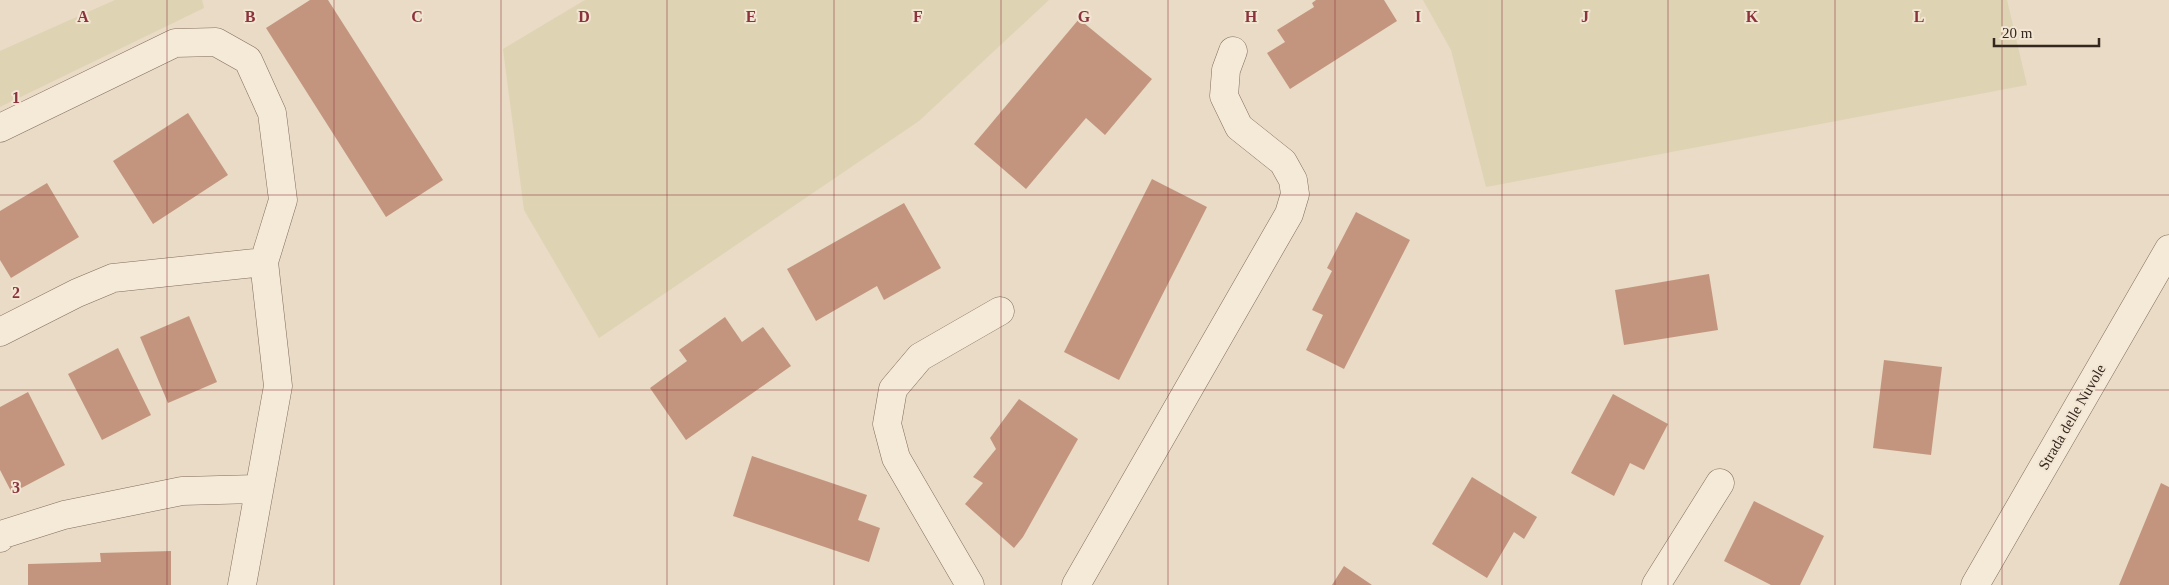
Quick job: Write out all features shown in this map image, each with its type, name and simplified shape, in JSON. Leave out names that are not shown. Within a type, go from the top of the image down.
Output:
[{"type":"street","points":[[0,128],[175,43],[216,42],[248,60],[272,114],[283,200],[264,262],[278,386],[242,585]]},
{"type":"street","points":[[1076,585],[1289,214],[1294,194],[1294,180],[1283,162],[1239,127],[1224,96],[1226,70],[1233,51]]},
{"type":"street","name":"Strada delle Nuvole","points":[[1975,585],[2169,249]]},
{"type":"street","points":[[0,332],[77,293],[113,278],[264,262]]},
{"type":"street","points":[[970,585],[896,458],[887,424],[893,389],[920,357],[1000,311]]},
{"type":"street","points":[[1656,585],[1720,483]]},
{"type":"street","points":[[0,538],[64,515],[182,491],[258,489]]},
{"type":"shaded area","points":[[115,0],[202,0],[204,8],[0,107],[0,51]]},
{"type":"shaded area","points":[[585,0],[1049,0],[919,121],[599,338],[524,210],[503,49]]},
{"type":"shaded area","points":[[1423,0],[2007,0],[2027,85],[1486,187],[1451,50]]},
{"type":"building","points":[[310,0],[328,0],[443,180],[386,217],[266,28]]},
{"type":"building","points":[[1316,0],[1384,0],[1397,21],[1290,89],[1267,53],[1285,42],[1277,30],[1314,7],[1312,3]]},
{"type":"building","points":[[1079,19],[1152,79],[1105,135],[1086,118],[1026,189],[974,144]]},
{"type":"building","points":[[188,113],[228,175],[153,224],[113,161]]},
{"type":"building","points":[[1152,179],[1207,207],[1119,380],[1064,352]]},
{"type":"building","points":[[47,183],[79,237],[11,278],[0,260],[0,211]]},
{"type":"building","points":[[904,203],[941,268],[884,300],[877,286],[816,321],[787,269]]},
{"type":"building","points":[[1356,212],[1410,240],[1344,369],[1306,350],[1323,315],[1312,310],[1332,271],[1327,268]]},
{"type":"building","points":[[1709,274],[1718,330],[1624,345],[1615,290]]},
{"type":"building","points":[[189,316],[217,382],[168,403],[140,337]]},
{"type":"building","points":[[725,317],[742,342],[763,327],[791,366],[686,440],[650,388],[687,361],[679,350]]},
{"type":"building","points":[[118,348],[151,415],[102,440],[68,374]]},
{"type":"building","points":[[1884,360],[1942,367],[1931,455],[1873,448]]},
{"type":"building","points":[[28,392],[65,465],[12,493],[0,470],[0,407]]},
{"type":"building","points":[[1613,394],[1668,424],[1644,470],[1630,463],[1614,496],[1571,473]]},
{"type":"building","points":[[1019,399],[1078,439],[1023,537],[1014,548],[965,504],[983,483],[973,477],[996,449],[990,438]]},
{"type":"building","points":[[752,456],[867,495],[858,520],[880,528],[869,562],[733,516]]},
{"type":"building","points":[[1472,477],[1537,517],[1524,539],[1514,532],[1487,578],[1432,544]]},
{"type":"building","points":[[2161,483],[2169,487],[2169,585],[2119,585]]},
{"type":"building","points":[[1754,501],[1824,536],[1800,585],[1771,585],[1724,561]]},
{"type":"building","points":[[171,551],[171,585],[28,585],[28,564],[101,562],[100,553]]},
{"type":"building","points":[[1344,566],[1372,585],[1332,585]]}]
